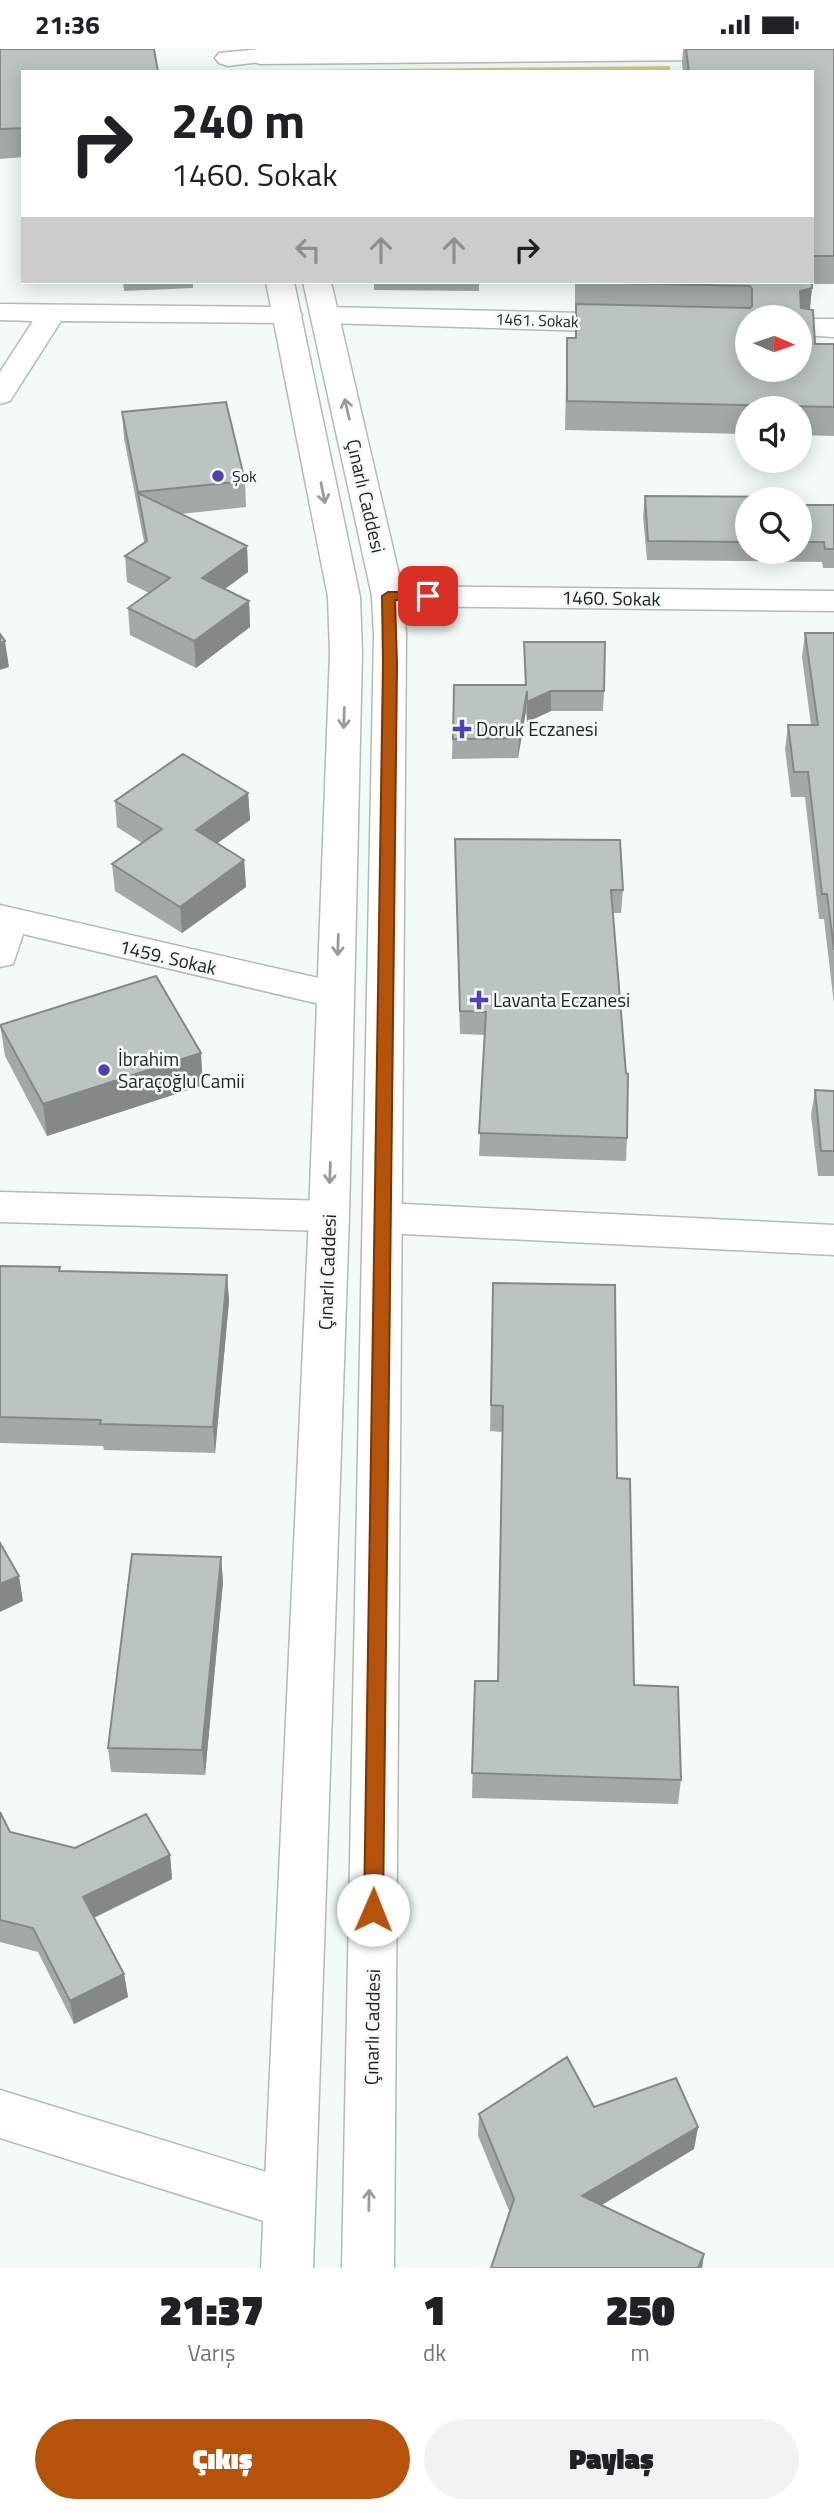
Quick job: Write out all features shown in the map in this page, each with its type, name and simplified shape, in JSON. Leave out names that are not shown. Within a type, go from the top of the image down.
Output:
[{"type":"main road","points":[[228,60],[834,51]]},
{"type":"main road","name":"1461. Sokak","points":[[0,312],[52,313],[303,298],[652,323]]},
{"type":"main road","name":"Çınarlı Caddesi","points":[[303,298],[388,596],[390,649],[368,2268]]},
{"type":"main road","name":"Çınarlı Caddesi","points":[[287,2268],[329,1216],[346,653],[344,597],[303,298]]},
{"type":"main road","points":[[0,395],[52,313]]},
{"type":"main road","points":[[812,327],[834,328]]},
{"type":"main road","name":"1460. Sokak","points":[[388,596],[834,601]]},
{"type":"main road","points":[[0,955],[4,919]]},
{"type":"main road","name":"1459. Sokak","points":[[4,919],[336,995]]},
{"type":"main road","points":[[0,1207],[384,1218],[834,1240]]},
{"type":"main road","points":[[0,2115],[289,2204]]},
{"type":"shaded area","points":[[670,66],[670,70],[298,70]]},
{"type":"building","points":[[0,49],[154,49],[158,70],[21,70],[21,128],[0,129]]},
{"type":"building","points":[[686,49],[834,49],[834,256],[814,256],[814,70],[689,70]]},
{"type":"building","points":[[663,284],[812,284],[812,288],[800,291],[801,305],[752,305],[750,286]]},
{"type":"building","points":[[576,304],[735,308],[735,382],[812,382],[813,310],[815,344],[834,344],[834,407],[812,407],[812,396],[735,396],[735,405],[567,401],[567,338],[576,338]]},
{"type":"building","points":[[226,402],[245,481],[138,492],[122,412]]},
{"type":"building","points":[[138,493],[247,546],[202,578],[249,601],[194,641],[128,608],[170,578],[125,556],[147,541]]},
{"type":"building","points":[[645,496],[735,497],[735,542],[648,541]]},
{"type":"building","points":[[812,505],[834,505],[834,549],[825,549],[824,542],[812,542]]},
{"type":"building","points":[[805,633],[834,633],[834,950],[827,894],[822,894],[808,772],[794,772],[788,725],[818,725]]},
{"type":"building","points":[[524,642],[605,642],[604,691],[551,691],[527,702],[527,691],[519,738],[453,739],[454,685],[526,685]]},
{"type":"building","points":[[183,754],[248,793],[196,830],[244,860],[180,907],[112,864],[162,829],[115,801]]},
{"type":"building","points":[[455,839],[620,840],[623,890],[611,890],[628,1074],[627,1138],[479,1133],[486,1012],[460,1011]]},
{"type":"building","points":[[156,976],[201,1053],[43,1104],[0,1025]]},
{"type":"building","points":[[815,1090],[834,1091],[834,1151],[821,1151]]},
{"type":"building","points":[[0,1266],[60,1267],[59,1271],[227,1275],[213,1427],[100,1424],[101,1420],[0,1417]]},
{"type":"building","points":[[493,1283],[615,1285],[617,1478],[630,1479],[634,1685],[678,1687],[681,1780],[472,1773],[475,1681],[498,1681],[503,1406],[491,1405]]},
{"type":"building","points":[[0,1543],[19,1576],[0,1584]]},
{"type":"building","points":[[132,1554],[221,1557],[202,1750],[108,1748]]},
{"type":"building","points":[[0,1812],[10,1832],[75,1848],[146,1814],[170,1855],[83,1897],[124,1974],[70,2001],[33,1928],[0,1920]]},
{"type":"building","points":[[567,2057],[594,2107],[676,2078],[698,2127],[582,2196],[704,2254],[698,2268],[491,2268],[514,2199],[479,2114]]},
{"type":"place","name":"Şok","points":[[218,476]]},
{"type":"place","name":"Doruk Eczanesi","points":[[462,729]]},
{"type":"place","name":"Lavanta Eczanesi","points":[[479,1000]]},
{"type":"place","name":"İbrahim Saraçoğlu Camii","points":[[104,1070]]},
{"type":"route","points":[[373,1910],[384,1237],[390,663],[388,596],[428,596]]}]
